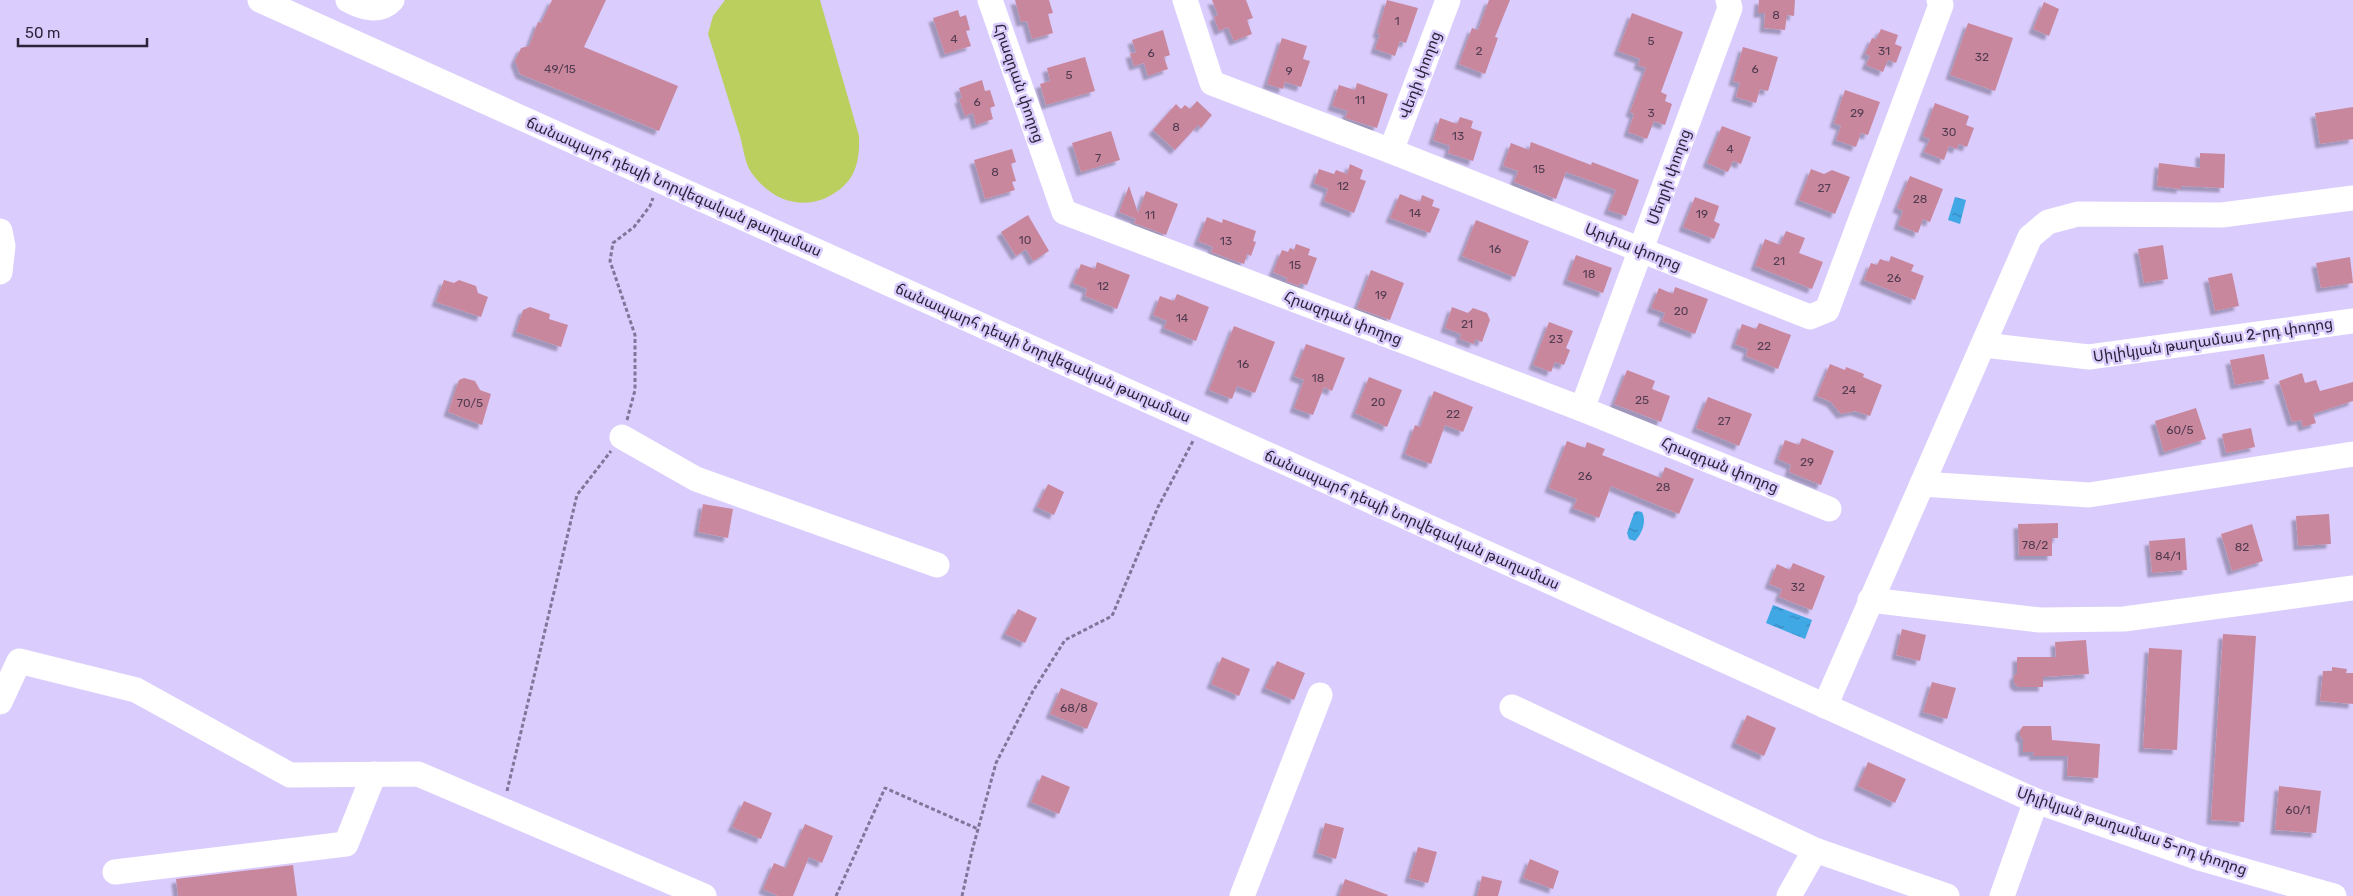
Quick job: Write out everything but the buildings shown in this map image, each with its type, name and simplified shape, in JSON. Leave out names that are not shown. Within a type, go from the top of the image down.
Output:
[{"type":"street","name":"ճանապարհ դեպի Նորվեգական թաղամաս","points":[[262,0],[1826,706]]},
{"type":"street","points":[[348,0],[361,8],[380,8],[392,0]]},
{"type":"street","name":"Հրազդան փողոց","points":[[990,0],[1064,212],[1582,409],[1829,509]]},
{"type":"street","name":"Արփա փողոց","points":[[1185,0],[1212,83],[1391,151],[1810,317],[1827,310],[1941,5],[1939,0]]},
{"type":"street","name":"Վեդի փողոց","points":[[1391,151],[1448,0]]},
{"type":"street","name":"Մեղրի փողոց","points":[[1582,409],[1642,251],[1730,8],[1728,0]]},
{"type":"street","points":[[1826,706],[1870,600],[2030,237],[2048,222],[2078,214],[2222,214],[2353,198]]},
{"type":"street","points":[[0,231],[3,246],[0,272]]},
{"type":"street","name":"Սիլիկյան թաղամաս 2-րդ փողոց","points":[[1984,345],[2089,357],[2353,321]]},
{"type":"street","points":[[622,437],[696,479],[937,565]]},
{"type":"street","points":[[1922,484],[2089,494],[2353,454]]},
{"type":"street","points":[[1870,600],[2040,620],[2124,619],[2353,588]]},
{"type":"street","points":[[0,702],[19,661],[136,690],[290,775],[418,774],[704,896]]},
{"type":"street","points":[[1242,896],[1320,695]]},
{"type":"street","name":"Սիլիկյան թաղամաս 5-րդ փողոց","points":[[1826,706],[2036,801],[2199,858],[2334,896]]},
{"type":"street","points":[[1512,707],[1815,850],[1946,896]]},
{"type":"street","points":[[115,872],[346,844],[374,774]]},
{"type":"street","points":[[2002,896],[2036,801]]},
{"type":"street","points":[[1789,896],[1815,850]]},
{"type":"path","points":[[503,811],[578,495],[622,437],[635,390],[635,335],[610,261],[613,243],[634,227],[650,206],[660,180]]},
{"type":"path","points":[[962,896],[996,763],[1033,691],[1065,640],[1112,616],[1158,507],[1202,425]]},
{"type":"path","points":[[836,896],[885,788],[978,829]]},
{"type":"green space","points":[[725,0],[820,0],[859,136],[859,153],[852,176],[841,189],[833,194],[811,202],[789,201],[768,190],[751,172],[708,34],[713,16]]},
{"type":"water","points":[[1955,197],[1966,200],[1960,224],[1948,220]]},
{"type":"water","points":[[1637,511],[1642,512],[1644,523],[1640,535],[1635,541],[1629,539],[1627,533],[1634,513]]},
{"type":"water","points":[[1773,605],[1812,620],[1805,639],[1766,623]]}]
